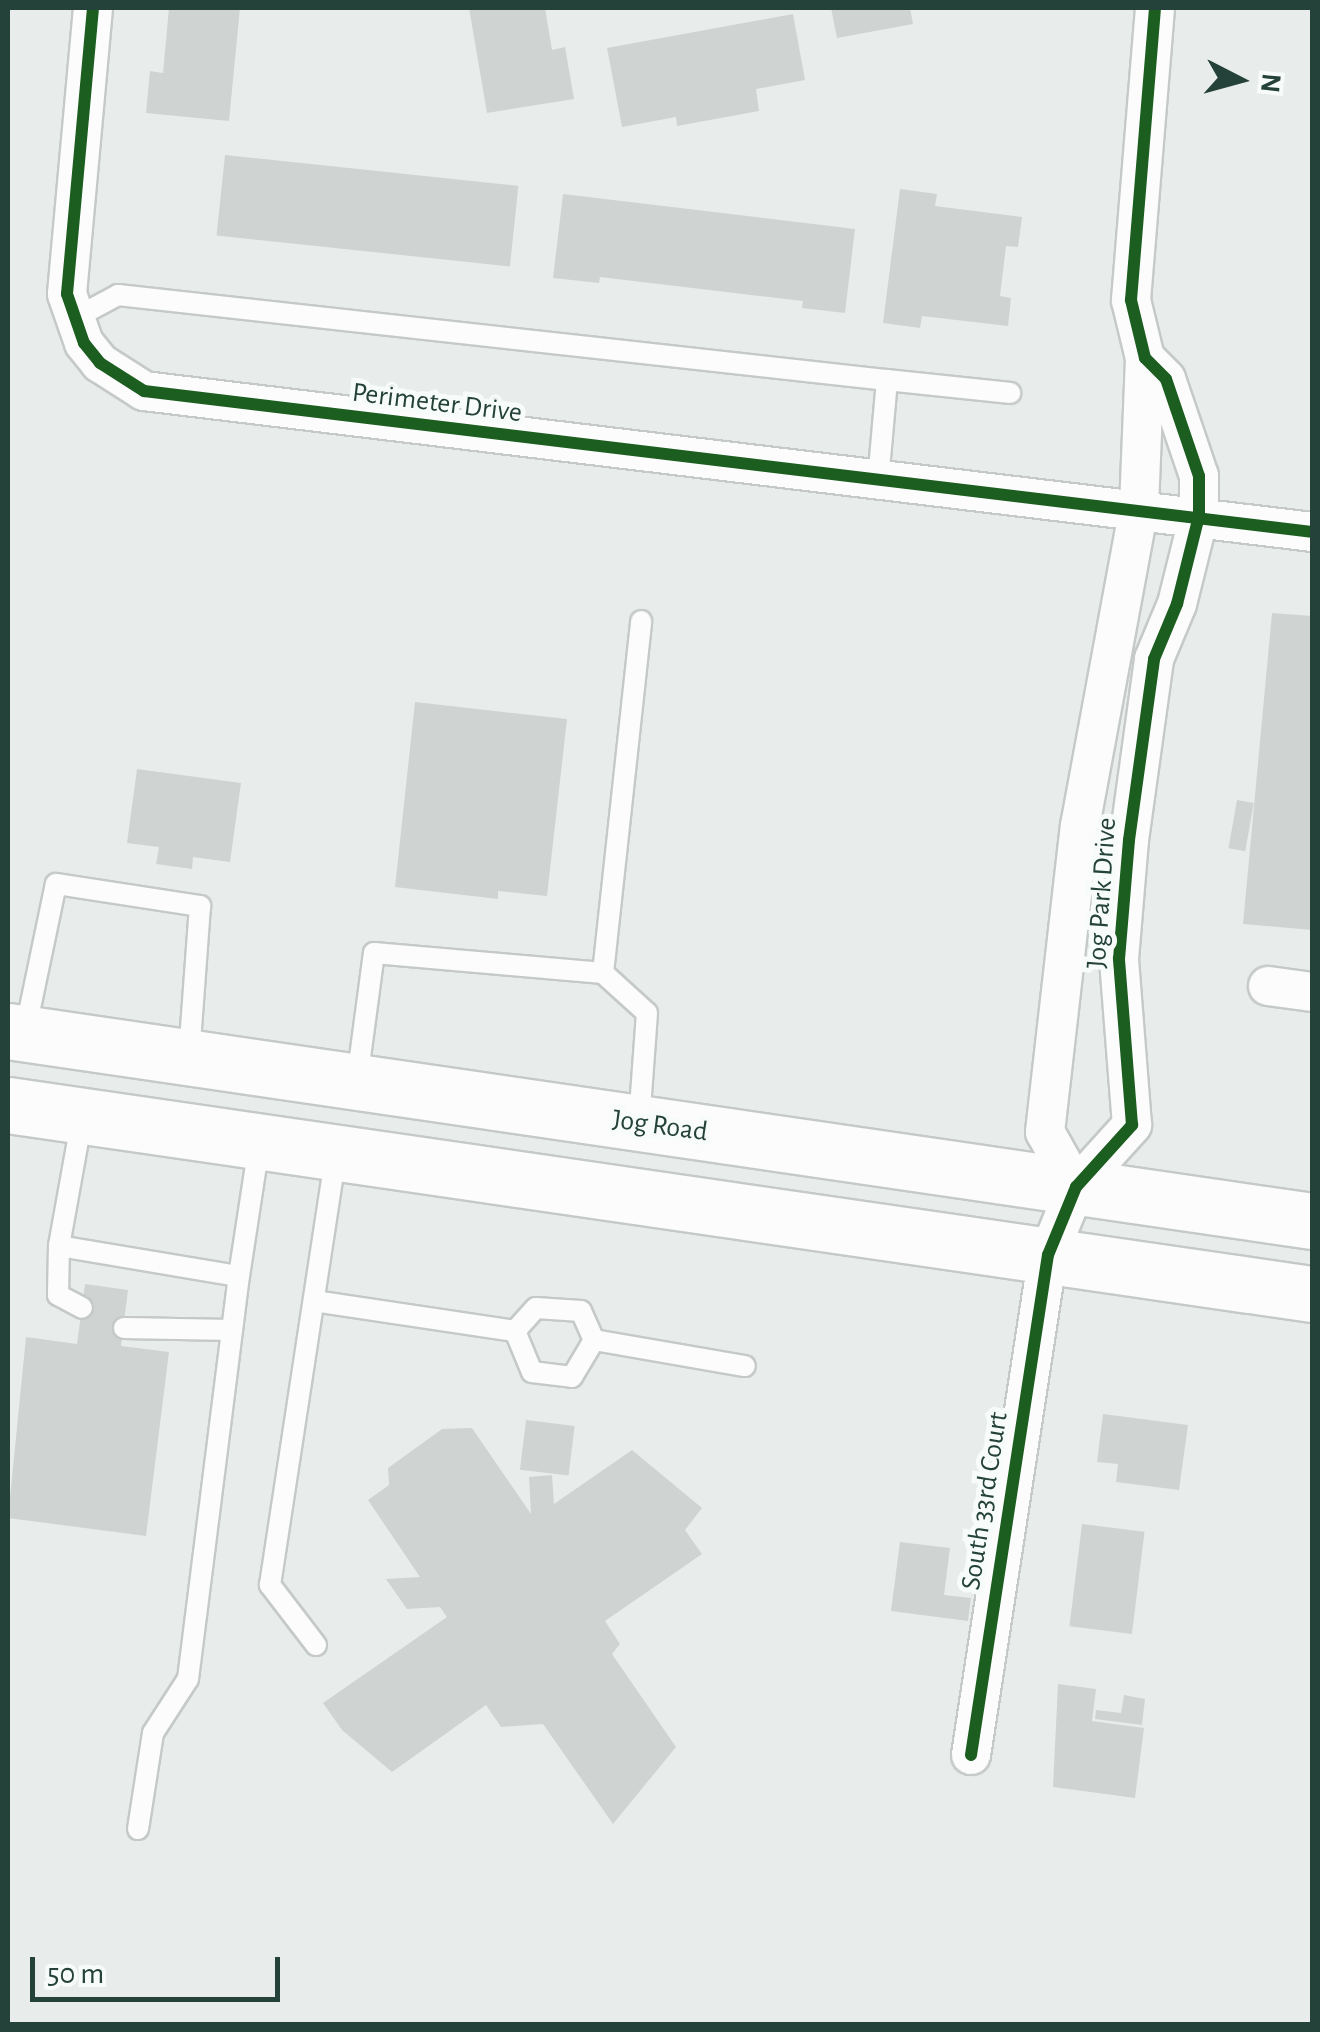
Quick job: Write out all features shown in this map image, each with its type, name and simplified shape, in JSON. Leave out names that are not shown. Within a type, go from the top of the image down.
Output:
[{"type":"main road","name":"Jog Road","points":[[16,1032],[1312,1221]]},
{"type":"main road","points":[[8,1105],[1312,1294]]},
{"type":"street","name":"Perimeter Drive","points":[[93,8],[67,294],[72,319],[100,363],[144,391],[878,481],[1139,508]]},
{"type":"street","name":"Jog Park Drive","points":[[1076,1187],[1044,1132],[1080,826],[1139,508],[1146,358],[1132,300],[1155,8]]},
{"type":"street","name":"Jog Park Drive","points":[[1048,1255],[1076,1187],[1132,1125],[1119,959],[1129,840],[1154,659],[1177,604],[1199,516],[1199,476],[1166,379],[1146,358]]},
{"type":"street","points":[[1139,508],[1312,532]]},
{"type":"street","points":[[1268,986],[1312,992]]},
{"type":"street","name":"South 33rd Court","points":[[971,1755],[1048,1255]]},
{"type":"lane","points":[[72,319],[118,295],[1010,392]]},
{"type":"lane","points":[[878,481],[887,380]]},
{"type":"lane","points":[[603,972],[641,621]]},
{"type":"lane","points":[[16,1032],[56,884],[200,906],[188,1057]]},
{"type":"lane","points":[[356,1082],[374,952],[603,972],[647,1013],[639,1122]]},
{"type":"lane","points":[[82,1116],[59,1246],[58,1295],[82,1308]]},
{"type":"lane","points":[[138,1830],[153,1733],[188,1679],[259,1141]]},
{"type":"lane","points":[[316,1645],[270,1585],[336,1152]]},
{"type":"lane","points":[[59,1246],[239,1276]]},
{"type":"lane","points":[[314,1301],[515,1331]]},
{"type":"lane","points":[[515,1331],[536,1308],[581,1311],[594,1340]]},
{"type":"lane","points":[[124,1328],[232,1330]]},
{"type":"lane","points":[[515,1331],[532,1372],[572,1377],[594,1340]]},
{"type":"lane","points":[[594,1340],[745,1366]]},
{"type":"building","points":[[169,8],[240,8],[229,121],[146,113],[150,71],[163,73]]},
{"type":"building","points":[[469,8],[545,8],[552,50],[565,47],[574,99],[487,113]]},
{"type":"building","points":[[831,8],[910,8],[913,24],[837,38]]},
{"type":"building","points":[[793,14],[805,80],[756,89],[759,111],[677,126],[676,117],[622,127],[607,48]]},
{"type":"building","points":[[225,155],[518,186],[510,266],[217,236]]},
{"type":"building","points":[[900,189],[937,194],[935,206],[1022,217],[1018,247],[1006,246],[1000,296],[1011,298],[1008,326],[922,316],[920,328],[883,323]]},
{"type":"building","points":[[563,194],[855,229],[845,313],[802,308],[803,301],[600,277],[599,283],[553,278]]},
{"type":"building","points":[[1272,613],[1312,616],[1312,930],[1243,924]]},
{"type":"building","points":[[415,702],[567,719],[547,896],[498,891],[498,899],[395,887]]},
{"type":"building","points":[[137,769],[241,783],[230,862],[193,857],[192,869],[156,864],[159,847],[127,843]]},
{"type":"building","points":[[1237,800],[1254,803],[1245,851],[1228,848]]},
{"type":"building","points":[[85,1284],[128,1290],[121,1346],[169,1352],[146,1536],[8,1518],[26,1337],[77,1344]]},
{"type":"building","points":[[1103,1414],[1188,1425],[1179,1490],[1116,1482],[1118,1464],[1097,1462]]},
{"type":"building","points":[[526,1420],[575,1426],[569,1476],[520,1470]]},
{"type":"building","points":[[472,1428],[531,1514],[529,1477],[552,1475],[554,1504],[632,1450],[702,1508],[685,1530],[702,1554],[605,1621],[620,1644],[612,1654],[676,1747],[613,1824],[543,1724],[501,1727],[486,1705],[392,1772],[342,1730],[323,1703],[447,1617],[440,1607],[407,1609],[386,1579],[420,1577],[368,1500],[389,1485],[388,1468],[442,1429]]},
{"type":"building","points":[[1082,1524],[1145,1532],[1132,1634],[1069,1626]]},
{"type":"building","points":[[900,1542],[950,1548],[944,1595],[971,1598],[968,1621],[891,1611]]},
{"type":"building","points":[[1058,1684],[1096,1689],[1092,1721],[1144,1728],[1135,1798],[1053,1787]]},
{"type":"building","points":[[1124,1695],[1145,1699],[1142,1725],[1095,1719],[1096,1710],[1121,1713]]},
{"type":"cycle path","points":[[93,8],[67,294],[84,343],[100,363],[144,391],[1312,532]]},
{"type":"cycle path","points":[[971,1755],[1048,1255],[1076,1187],[1132,1125],[1119,959],[1129,840],[1154,659],[1177,604],[1199,516],[1199,476],[1166,379],[1145,358],[1131,300],[1155,8]]}]
